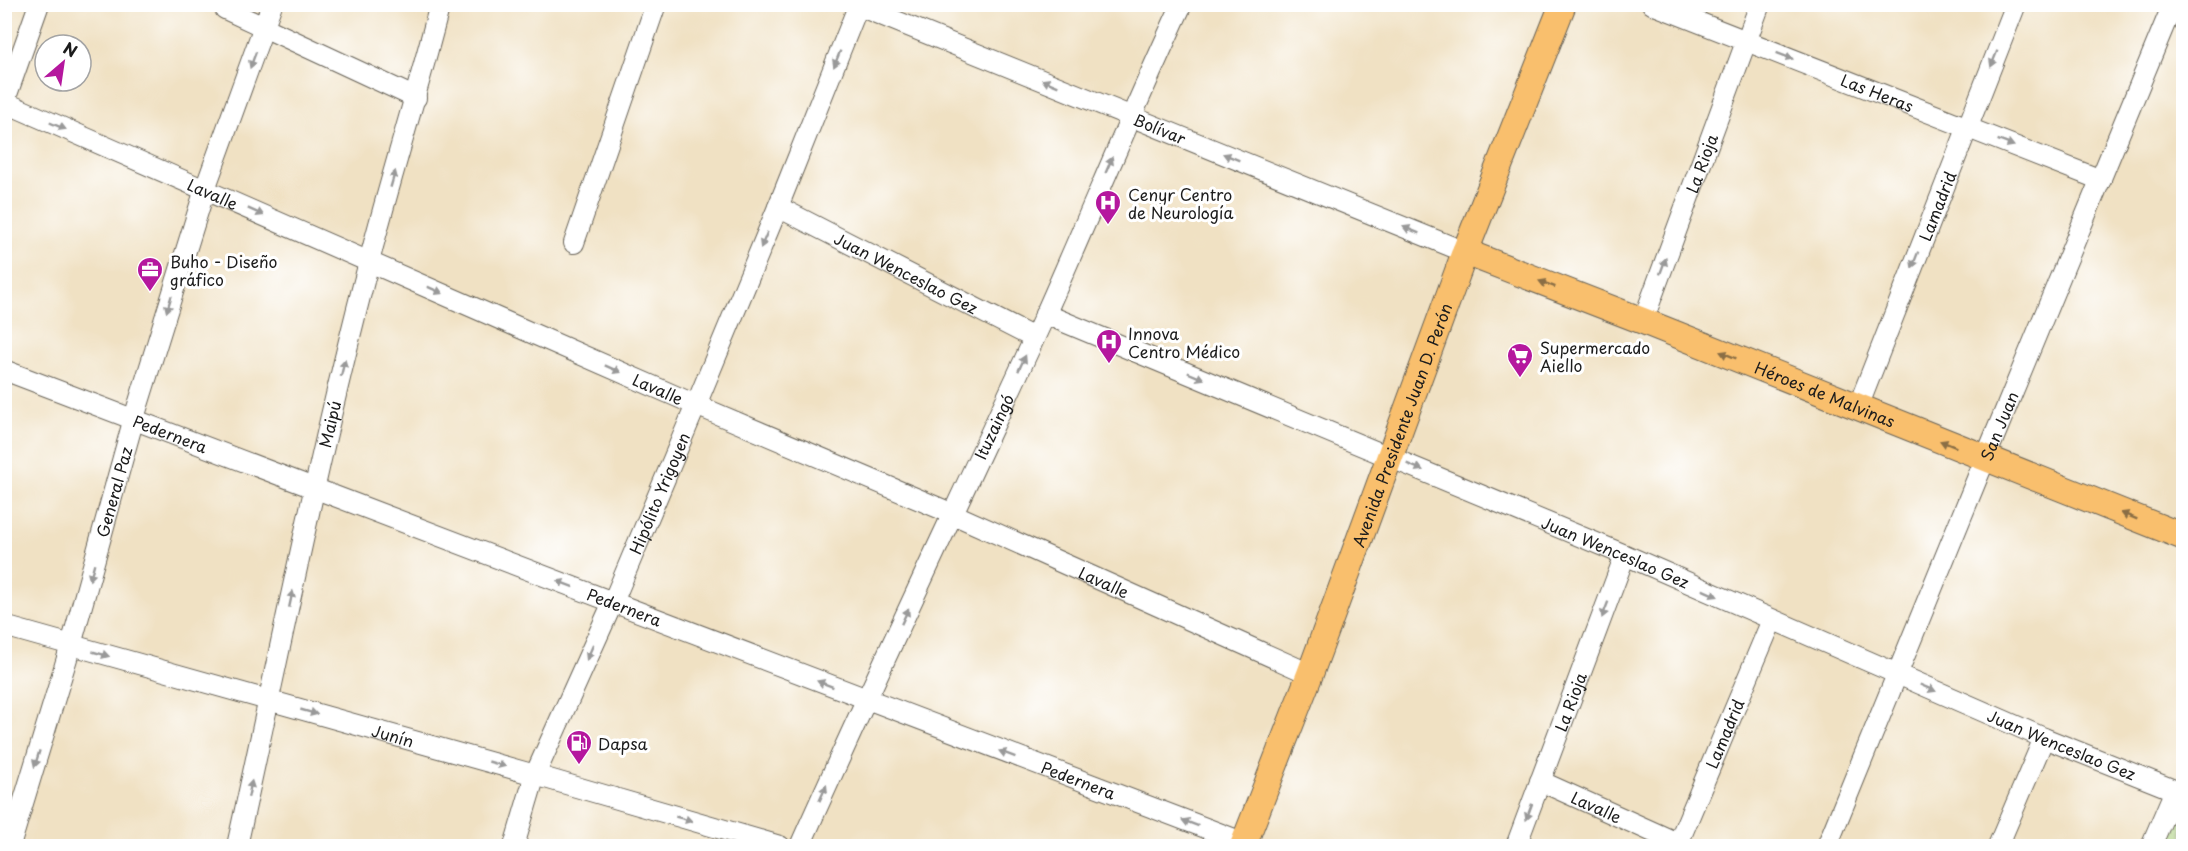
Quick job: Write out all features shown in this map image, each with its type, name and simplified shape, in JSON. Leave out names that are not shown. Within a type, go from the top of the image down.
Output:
[{"type":"main road","name":"Avenida Presidente Juan D. Perón","points":[[1244,845],[1310,674],[1465,252],[1563,4]]},
{"type":"main road","name":"Héroes de Malvinas","points":[[1465,252],[2184,537]]},
{"type":"street","points":[[5,103],[39,4]]},
{"type":"street","name":"General Paz","points":[[10,846],[72,645],[134,418],[206,189],[272,4]]},
{"type":"street","name":"Maipú","points":[[237,846],[314,488],[369,261],[416,98],[440,4]]},
{"type":"street","points":[[574,243],[656,4]]},
{"type":"street","name":"Ituzaingó","points":[[800,846],[865,700],[1045,314],[1130,116],[1182,4]]},
{"type":"street","name":"Las Heras","points":[[1652,4],[2101,180]]},
{"type":"street","name":"La Rioja","points":[[1643,321],[1760,4]]},
{"type":"street","name":"Lamadrid","points":[[1858,406],[2016,4]]},
{"type":"street","name":"San Juan","points":[[1827,846],[1984,459],[2173,4]]},
{"type":"street","name":"Bolívar","points":[[857,5],[1465,252]]},
{"type":"street","name":"Hipólito Yrigoyen","points":[[514,846],[535,775],[613,602],[696,405],[778,207],[857,5]]},
{"type":"street","points":[[225,9],[416,98]]},
{"type":"street","name":"Lavalle","points":[[5,103],[696,405],[953,514],[1310,674]]},
{"type":"street","name":"Juan Wenceslao Gez","points":[[778,207],[1034,338]]},
{"type":"street","name":"Juan Wenceslao Gez","points":[[1045,314],[1625,555],[2044,738],[2179,792]]},
{"type":"street","name":"Pedernera","points":[[4,370],[1244,845]]},
{"type":"street","name":"La Rioja","points":[[1516,846],[1625,555]]},
{"type":"street","name":"Lamadrid","points":[[1680,846],[1772,620]]},
{"type":"street","name":"Junín","points":[[4,626],[780,846]]},
{"type":"street","points":[[1998,846],[2044,738]]},
{"type":"street","name":"Lavalle","points":[[1540,781],[1680,846]]},
{"type":"street","points":[[2151,846],[2179,792]]},
{"type":"green space","points":[[2183,801],[2183,846],[2158,846],[2178,803]]},
{"type":"place","name":"Cenyr Centro de Neurología","points":[[1108,226]]},
{"type":"place","name":"Buho - Diseño gráfico","points":[[150,293]]},
{"type":"place","name":"Innova Centro Médico","points":[[1109,365]]},
{"type":"place","name":"Supermercado Aiello","points":[[1520,379]]},
{"type":"place","name":"Dapsa","points":[[579,766]]}]
